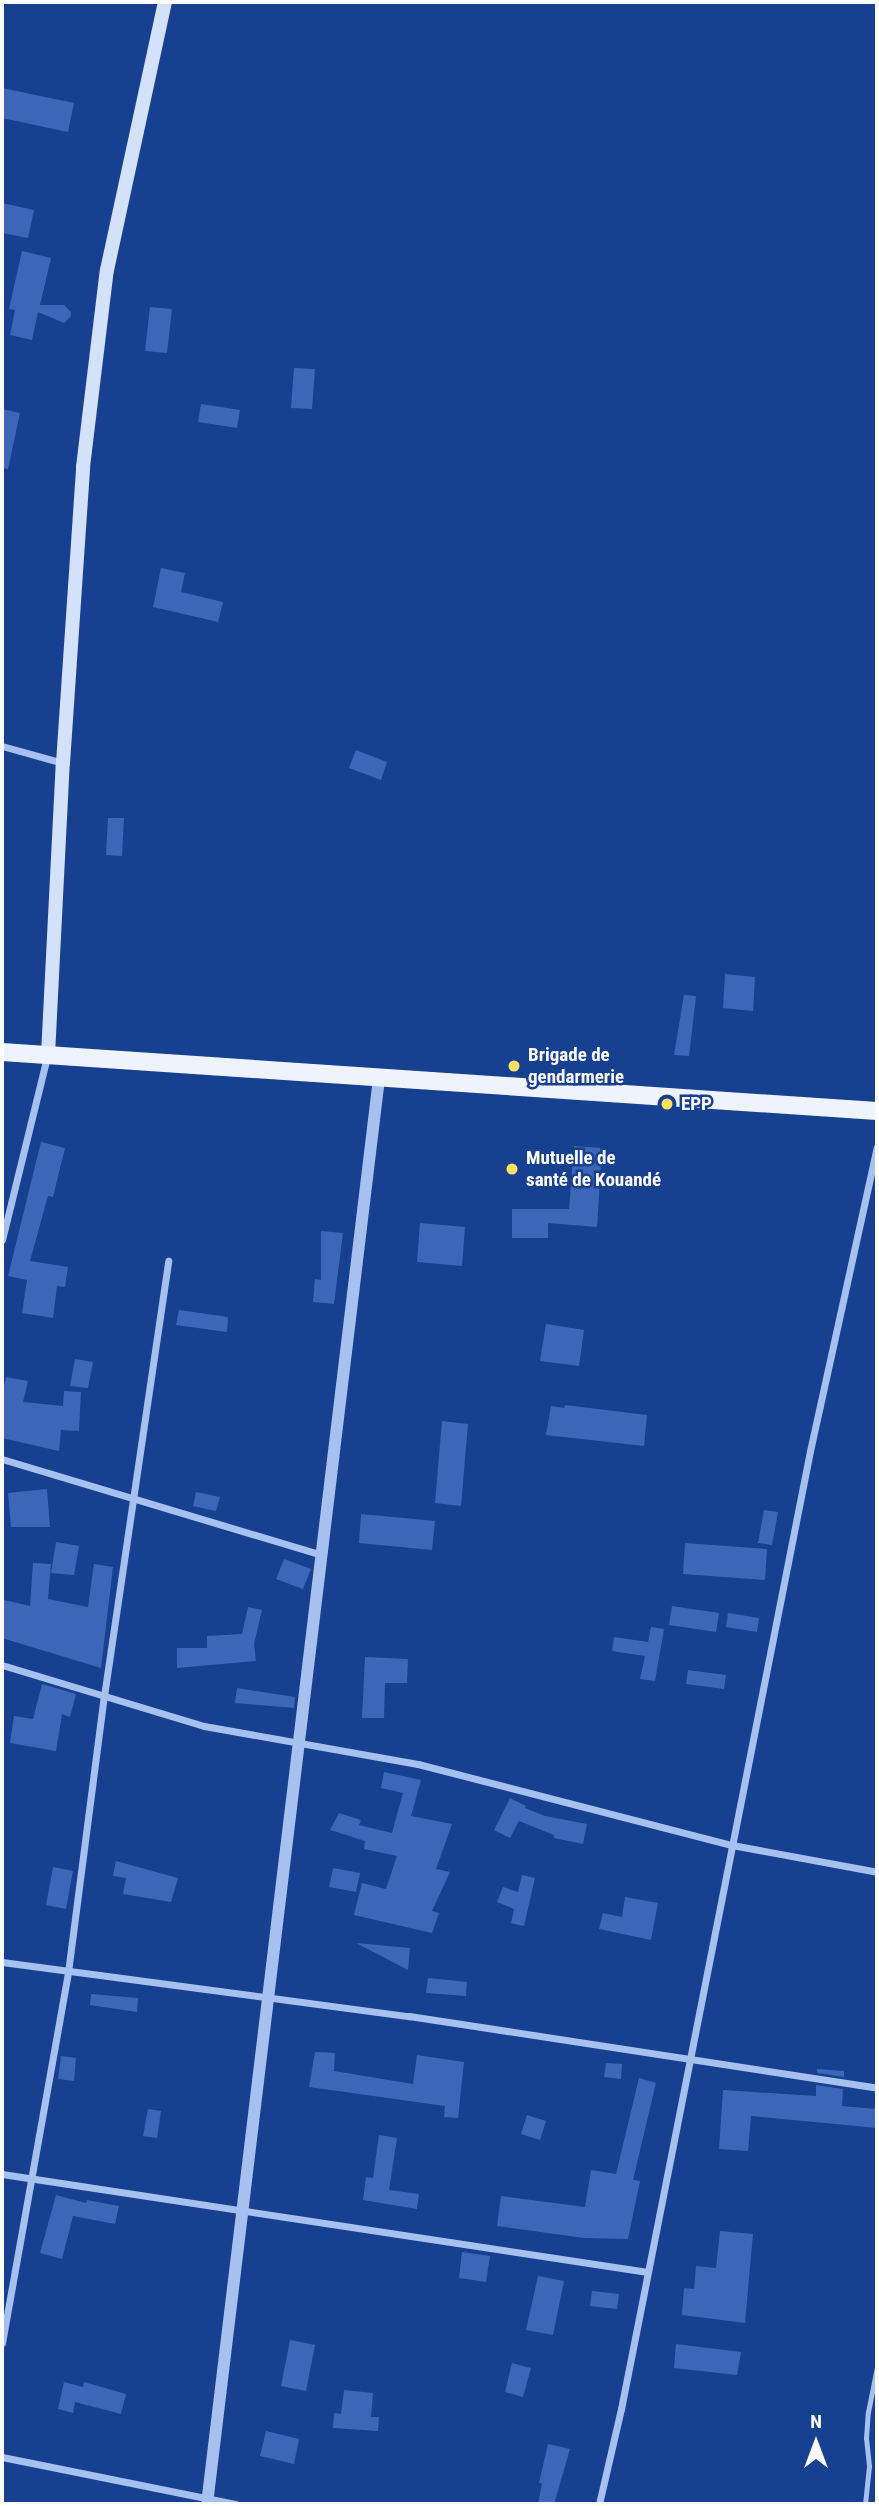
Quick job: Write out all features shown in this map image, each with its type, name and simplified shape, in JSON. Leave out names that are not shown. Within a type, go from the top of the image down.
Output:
[{"type":"main road","points":[[48,1055],[62,763],[83,467],[107,270],[165,2]]},
{"type":"main road","points":[[2,1052],[877,1111]]},
{"type":"street","points":[[2,746],[62,763]]},
{"type":"street","points":[[2,1240],[48,1055]]},
{"type":"street","points":[[207,2501],[379,1078]]},
{"type":"street","points":[[598,2504],[648,2272],[810,1451],[877,1147]]},
{"type":"street","points":[[2,2343],[68,1972],[104,1696],[167,1261]]},
{"type":"street","points":[[2,1460],[321,1555]]},
{"type":"street","points":[[2,1665],[204,1726],[418,1764],[732,1845],[877,1872]]},
{"type":"street","points":[[2,1962],[268,1996],[877,2088]]},
{"type":"street","points":[[2,2174],[648,2272]]},
{"type":"street","points":[[2,2457],[207,2501],[236,2504]]},
{"type":"lane","points":[[865,2504],[869,2466],[866,2438],[868,2412],[877,2367]]},
{"type":"building","points":[[2,88],[74,103],[68,132],[2,118]]},
{"type":"building","points":[[2,203],[34,210],[28,238],[2,233]]},
{"type":"building","points":[[22,251],[51,258],[40,305],[64,305],[71,312],[71,316],[64,323],[38,312],[32,340],[10,335],[15,310],[9,309]]},
{"type":"building","points":[[150,307],[172,309],[167,353],[145,351]]},
{"type":"building","points":[[294,368],[315,369],[312,409],[291,408]]},
{"type":"building","points":[[201,404],[240,410],[237,428],[198,422]]},
{"type":"building","points":[[2,409],[20,413],[8,469],[2,468]]},
{"type":"building","points":[[161,568],[185,573],[181,592],[223,602],[218,622],[153,607]]},
{"type":"building","points":[[356,750],[387,762],[381,780],[349,768]]},
{"type":"building","points":[[108,818],[124,818],[122,856],[106,855]]},
{"type":"building","points":[[725,974],[755,977],[753,1011],[723,1008]]},
{"type":"building","points":[[684,995],[696,996],[689,1056],[674,1055]]},
{"type":"building","points":[[41,1142],[65,1148],[53,1197],[48,1196],[30,1261],[68,1267],[65,1287],[57,1286],[53,1318],[22,1313],[27,1280],[8,1276]]},
{"type":"building","points":[[574,1146],[602,1148],[597,1227],[548,1223],[548,1238],[512,1238],[512,1209],[569,1209]]},
{"type":"building","points":[[420,1223],[465,1227],[462,1266],[417,1262]]},
{"type":"building","points":[[321,1231],[343,1233],[334,1304],[313,1302],[315,1279],[321,1280]]},
{"type":"building","points":[[179,1310],[228,1317],[227,1332],[176,1325]]},
{"type":"building","points":[[546,1324],[584,1330],[579,1366],[540,1361]]},
{"type":"building","points":[[75,1359],[93,1362],[88,1388],[70,1386]]},
{"type":"building","points":[[6,1377],[28,1381],[23,1402],[63,1406],[64,1391],[81,1392],[79,1431],[61,1430],[59,1451],[2,1438],[2,1396]]},
{"type":"building","points":[[565,1405],[647,1415],[644,1446],[546,1435],[551,1406],[564,1408]]},
{"type":"building","points":[[442,1421],[468,1424],[461,1506],[435,1503]]},
{"type":"building","points":[[47,1489],[50,1527],[11,1527],[8,1493]]},
{"type":"building","points":[[196,1492],[220,1497],[216,1511],[193,1506]]},
{"type":"building","points":[[764,1510],[778,1512],[772,1545],[758,1543]]},
{"type":"building","points":[[361,1514],[435,1521],[432,1550],[359,1543]]},
{"type":"building","points":[[56,1542],[79,1546],[74,1575],[51,1573]]},
{"type":"building","points":[[685,1543],[767,1549],[765,1580],[683,1574]]},
{"type":"building","points":[[284,1559],[311,1569],[303,1589],[276,1579]]},
{"type":"building","points":[[33,1563],[51,1564],[48,1599],[88,1607],[94,1564],[113,1567],[101,1668],[2,1638],[4,1600],[30,1606]]},
{"type":"building","points":[[672,1606],[719,1613],[716,1632],[669,1625]]},
{"type":"building","points":[[248,1607],[262,1610],[254,1644],[256,1661],[177,1668],[177,1648],[207,1648],[207,1636],[242,1634]]},
{"type":"building","points":[[728,1613],[759,1618],[757,1632],[726,1627]]},
{"type":"building","points":[[651,1627],[664,1629],[655,1681],[640,1679],[645,1656],[612,1651],[614,1637],[648,1642]]},
{"type":"building","points":[[365,1657],[408,1659],[407,1683],[385,1683],[384,1718],[362,1718]]},
{"type":"building","points":[[688,1670],[726,1675],[724,1689],[686,1684]]},
{"type":"building","points":[[42,1684],[76,1694],[70,1717],[62,1714],[56,1751],[10,1743],[14,1716],[33,1719]]},
{"type":"building","points":[[237,1688],[295,1697],[294,1708],[235,1703]]},
{"type":"building","points":[[384,1772],[421,1780],[411,1816],[452,1824],[436,1869],[450,1872],[432,1911],[439,1913],[432,1933],[354,1915],[362,1883],[386,1889],[397,1856],[364,1849],[365,1841],[330,1830],[339,1813],[361,1820],[359,1825],[392,1833],[403,1793],[381,1788]]},
{"type":"building","points":[[510,1798],[545,1816],[587,1824],[583,1844],[554,1838],[554,1835],[519,1821],[510,1838],[494,1830]]},
{"type":"building","points":[[116,1861],[178,1878],[171,1902],[123,1894],[126,1878],[113,1876]]},
{"type":"building","points":[[53,1867],[73,1871],[66,1909],[46,1905]]},
{"type":"building","points":[[333,1868],[360,1873],[356,1892],[329,1887]]},
{"type":"building","points":[[522,1875],[535,1878],[524,1926],[511,1923],[514,1909],[497,1902],[503,1887],[518,1892]]},
{"type":"building","points":[[625,1897],[658,1903],[651,1940],[599,1929],[603,1913],[622,1917]]},
{"type":"building","points":[[356,1943],[410,1948],[408,1970]]},
{"type":"building","points":[[428,1978],[467,1982],[466,1996],[426,1993]]},
{"type":"building","points":[[91,1994],[138,1998],[137,2012],[90,2005]]},
{"type":"building","points":[[315,2052],[335,2053],[334,2071],[413,2084],[417,2055],[464,2062],[458,2118],[444,2117],[445,2106],[309,2087]]},
{"type":"building","points":[[61,2056],[76,2058],[74,2081],[58,2079]]},
{"type":"building","points":[[606,2063],[622,2064],[621,2079],[604,2077]]},
{"type":"building","points":[[817,2069],[844,2071],[844,2077],[817,2073]]},
{"type":"building","points":[[639,2078],[656,2083],[633,2180],[640,2181],[628,2239],[584,2238],[497,2226],[501,2196],[585,2207],[591,2170],[616,2174]]},
{"type":"building","points":[[816,2085],[843,2089],[842,2106],[877,2109],[877,2128],[751,2116],[748,2151],[719,2149],[723,2090],[816,2096]]},
{"type":"building","points":[[148,2109],[161,2111],[157,2138],[143,2136]]},
{"type":"building","points":[[527,2115],[546,2121],[540,2140],[521,2134]]},
{"type":"building","points":[[379,2135],[397,2138],[389,2190],[419,2194],[417,2209],[363,2200],[366,2177],[373,2178]]},
{"type":"building","points":[[56,2195],[86,2203],[87,2200],[119,2206],[115,2224],[73,2216],[62,2259],[40,2253]]},
{"type":"building","points":[[720,2231],[753,2234],[745,2323],[682,2315],[684,2288],[694,2289],[696,2266],[716,2268]]},
{"type":"building","points":[[462,2252],[490,2256],[486,2282],[459,2278]]},
{"type":"building","points":[[538,2276],[564,2281],[553,2335],[526,2330]]},
{"type":"building","points":[[592,2291],[619,2294],[617,2309],[590,2306]]},
{"type":"building","points":[[290,2340],[315,2345],[306,2391],[281,2386]]},
{"type":"building","points":[[676,2344],[741,2352],[737,2375],[674,2368]]},
{"type":"building","points":[[512,2363],[531,2368],[523,2397],[505,2392]]},
{"type":"building","points":[[64,2382],[83,2387],[84,2382],[126,2394],[121,2414],[75,2402],[73,2413],[58,2409]]},
{"type":"building","points":[[344,2390],[373,2393],[371,2417],[379,2417],[378,2431],[333,2428],[334,2413],[341,2414]]},
{"type":"building","points":[[266,2431],[299,2439],[294,2464],[260,2456]]},
{"type":"building","points":[[548,2444],[570,2449],[554,2504],[538,2504],[542,2483],[539,2483]]},
{"type":"place","name":"Brigade de gendarmerie","points":[[514,1066]]},
{"type":"place","name":"EPP","points":[[667,1104]]},
{"type":"place","name":"Mutuelle de santé de Kouandé","points":[[512,1169]]}]
